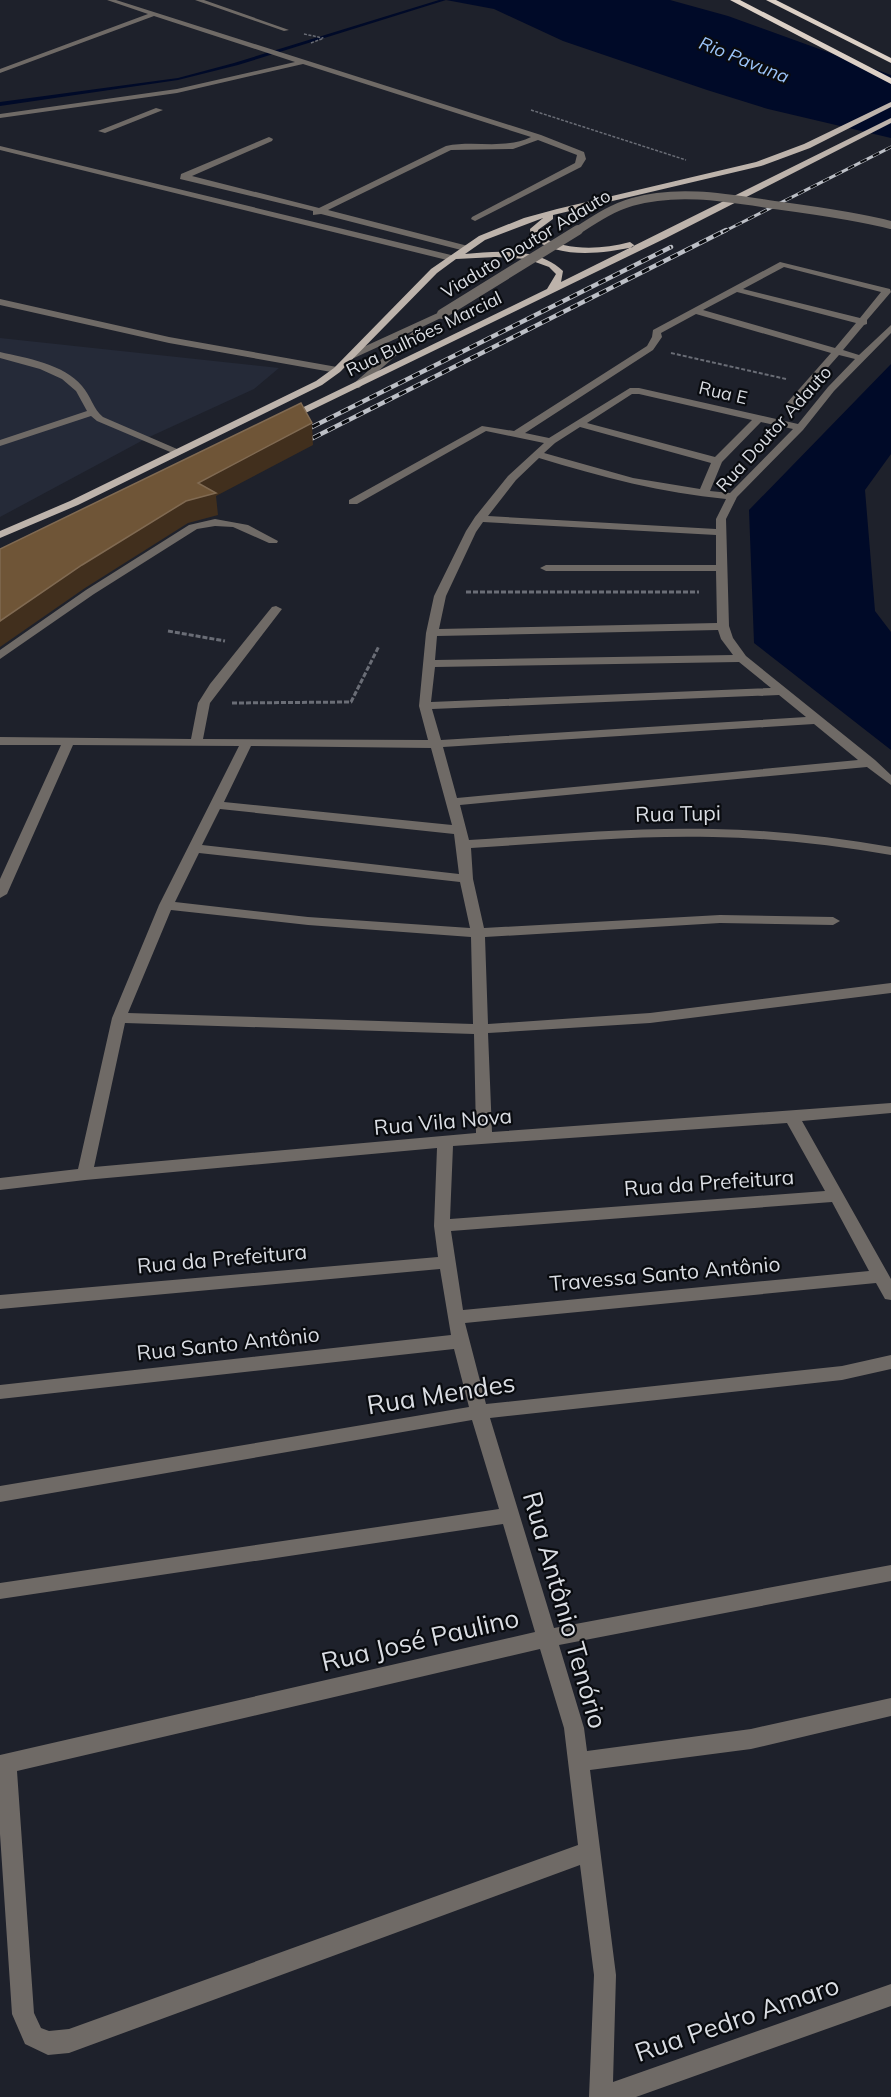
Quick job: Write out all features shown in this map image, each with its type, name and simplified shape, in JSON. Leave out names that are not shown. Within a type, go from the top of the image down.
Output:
[{"type":"highway","points":[[734,0],[891,81]]},
{"type":"highway","points":[[770,0],[891,61]]},
{"type":"highway","points":[[834,22],[854,34],[865,47]]},
{"type":"main road","name":"Rua Bulhões Marcial","points":[[0,535],[178,452],[220,437],[319,383],[337,370],[434,271],[465,248],[500,230],[560,211],[758,164],[807,146],[891,104]]},
{"type":"main road","name":"Rua Bulhões Marcial","points":[[276,424],[663,236],[891,120]]},
{"type":"main road","points":[[560,211],[534,229],[535,237],[553,245],[583,251],[619,248],[663,236]]},
{"type":"main road","points":[[451,258],[484,254],[509,255],[546,263],[560,273],[559,279],[549,292]]},
{"type":"street","points":[[110,0],[538,137],[581,154],[582,159],[578,165],[475,219]]},
{"type":"street","points":[[198,0],[286,30]]},
{"type":"street","points":[[0,70],[154,14]]},
{"type":"street","points":[[0,116],[177,91],[302,62]]},
{"type":"street","points":[[104,102],[114,107]]},
{"type":"street","points":[[102,130],[159,110]]},
{"type":"street","points":[[124,113],[134,119]]},
{"type":"street","points":[[300,220],[449,148],[468,145],[507,148],[523,146],[538,137]]},
{"type":"street","points":[[158,188],[269,139]]},
{"type":"street","points":[[0,148],[451,258]]},
{"type":"street","points":[[184,176],[465,248]]},
{"type":"street","name":"Viaduto Doutor Adauto","points":[[351,356],[429,322],[610,210],[637,200],[670,196],[705,196],[836,214],[891,225]]},
{"type":"street","points":[[516,434],[650,348],[657,337],[656,332],[783,264],[889,289],[864,322],[789,406]]},
{"type":"street","points":[[734,289],[864,322]]},
{"type":"street","points":[[0,302],[169,340],[337,370]]},
{"type":"street","points":[[695,311],[860,358]]},
{"type":"street","name":"Viaduto Doutor Adauto","points":[[356,386],[429,322]]},
{"type":"street","name":"Rua Doutor Adauto","points":[[891,328],[860,358],[800,428],[733,496],[721,519],[723,626],[726,639],[742,658],[780,691],[891,781]]},
{"type":"street","points":[[0,355],[54,372],[72,381],[81,390],[90,412],[100,420],[178,452]]},
{"type":"street","name":"Rua E","points":[[577,423],[628,392],[639,391],[800,428]]},
{"type":"street","points":[[0,443],[90,412]]},
{"type":"street","points":[[703,494],[717,461],[759,419]]},
{"type":"street","points":[[484,1138],[478,933],[466,879],[464,844],[458,830],[453,802],[434,744],[425,706],[432,633],[441,592],[479,519],[512,478],[536,454],[577,423],[717,461]]},
{"type":"street","points":[[353,502],[482,429],[491,428],[551,441]]},
{"type":"street","points":[[536,454],[616,478],[703,494],[733,496]]},
{"type":"street","points":[[479,519],[721,532]]},
{"type":"street","points":[[0,655],[90,592],[193,527],[208,522],[224,522],[238,525],[273,542]]},
{"type":"street","points":[[546,568],[721,568]]},
{"type":"street","points":[[196,743],[204,703],[276,609]]},
{"type":"street","points":[[432,633],[723,626]]},
{"type":"street","points":[[430,664],[742,658]]},
{"type":"street","points":[[425,706],[780,691]]},
{"type":"street","points":[[0,741],[434,744],[817,720]]},
{"type":"street","points":[[0,894],[68,743]]},
{"type":"street","points":[[85,1174],[119,1018],[166,905],[246,744]]},
{"type":"street","points":[[453,802],[871,763]]},
{"type":"street","points":[[215,805],[458,830]]},
{"type":"street","name":"Rua Tupi","points":[[464,844],[655,834],[744,834],[833,841],[891,851]]},
{"type":"street","points":[[193,848],[466,879]]},
{"type":"street","points":[[166,905],[308,921],[478,933],[720,919],[832,921]]},
{"type":"street","points":[[119,1018],[482,1029],[650,1018],[891,988]]},
{"type":"street","name":"Rua Vila Nova","points":[[0,1184],[85,1174],[484,1138],[891,1108]]},
{"type":"street","points":[[792,1117],[891,1294]]},
{"type":"street","name":"Rua Antônio Tenório","points":[[445,1143],[442,1226],[455,1317],[479,1412],[574,1728],[605,1975],[602,2097]]},
{"type":"street","name":"Rua da Prefeitura","points":[[442,1226],[836,1196]]},
{"type":"street","name":"Rua da Prefeitura","points":[[0,1302],[447,1262]]},
{"type":"street","name":"Travessa Santo Antônio","points":[[455,1317],[880,1276]]},
{"type":"street","name":"Rua Santo Antônio","points":[[0,1392],[461,1341]]},
{"type":"street","name":"Rua Mendes","points":[[0,1494],[479,1412],[842,1373],[891,1362]]},
{"type":"street","points":[[0,1591],[511,1515]]},
{"type":"street","name":"Rua José Paulino","points":[[3,1764],[548,1638],[891,1573]]},
{"type":"street","points":[[578,1762],[751,1739],[891,1707]]},
{"type":"street","points":[[3,1764],[23,2014],[33,2036],[48,2043],[69,2041],[588,1852]]},
{"type":"street","name":"Rua Pedro Amaro","points":[[602,2097],[891,1995]]},
{"type":"path","points":[[650,348],[810,384]]},
{"type":"path","points":[[441,592],[723,592]]},
{"type":"path","points":[[168,631],[249,645]]},
{"type":"path","points":[[204,703],[351,702],[379,646]]},
{"type":"shaded area","points":[[0,338],[279,368],[254,389],[147,438],[0,517]]},
{"type":"water","name":"Rio Pavuna","points":[[446,0],[670,0],[728,16],[891,75],[891,138],[768,109],[563,41],[494,9]]},
{"type":"water","points":[[891,364],[891,454],[865,490],[875,611],[891,632],[891,750],[754,643],[749,510]]},
{"type":"building","points":[[301,403],[312,423],[198,483],[216,493],[186,501],[82,565],[0,621],[0,549]]},
{"type":"waterway","points":[[0,104],[178,79],[236,64],[444,0]]},
{"type":"railway","points":[[723,232],[891,147]]},
{"type":"railway","points":[[299,445],[726,230]]},
{"type":"railway","points":[[298,434],[671,247]]}]
